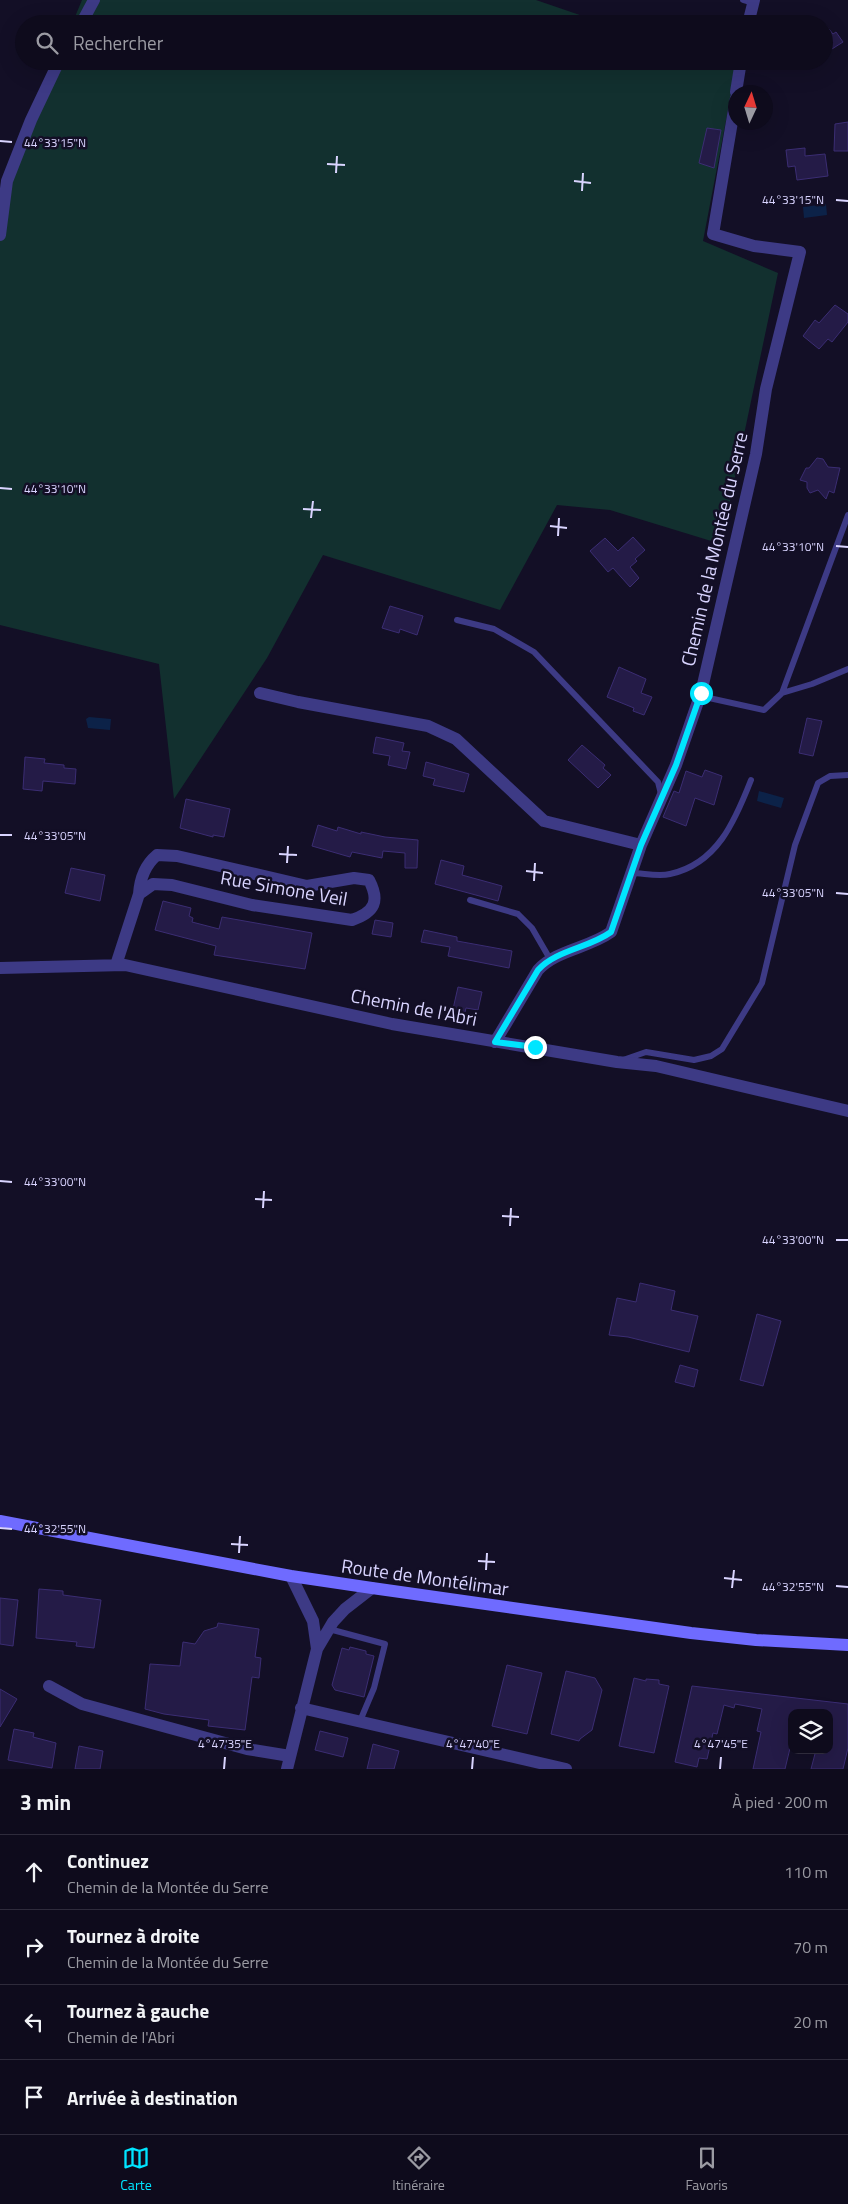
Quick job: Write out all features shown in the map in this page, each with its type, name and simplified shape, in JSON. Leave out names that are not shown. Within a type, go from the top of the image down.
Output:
[{"type":"main road","name":"Route de Montélimar","points":[[0,1521],[291,1576],[372,1588],[691,1633],[756,1640],[848,1645]]},
{"type":"street","points":[[85,15],[94,0]]},
{"type":"street","points":[[749,15],[750,1]]},
{"type":"street","points":[[0,235],[7,181],[31,120],[55,70]]},
{"type":"street","points":[[737,85],[740,70]]},
{"type":"street","name":"Chemin de la Montée du Serre","points":[[495,1042],[538,970],[546,961],[599,940],[611,932],[641,845],[676,765],[700,696],[756,454],[766,389],[800,252],[754,246],[713,234],[731,130]]},
{"type":"street","points":[[260,693],[298,702],[428,726],[456,739],[544,821],[641,845]]},
{"type":"street","name":"Rue Simone Veil","points":[[116,965],[139,894],[140,883],[148,863],[157,855],[177,856],[307,886],[354,878],[369,880],[374,890],[375,901],[367,915],[352,920],[252,905],[172,885],[154,884],[139,894]]},
{"type":"street","name":"Chemin de l'Abri","points":[[0,968],[125,964],[392,1024],[617,1062],[656,1066],[848,1111]]},
{"type":"street","points":[[291,1576],[313,1621],[317,1648]]},
{"type":"street","points":[[287,1769],[317,1648],[345,1608],[372,1588]]},
{"type":"street","points":[[49,1686],[82,1704],[247,1749],[290,1756]]},
{"type":"street","points":[[301,1708],[566,1769]]},
{"type":"lane","points":[[782,694],[848,514]]},
{"type":"lane","points":[[457,620],[494,629],[534,652],[658,782],[662,798]]},
{"type":"lane","points":[[700,696],[764,710],[782,694],[848,669]]},
{"type":"lane","points":[[617,1062],[646,1052],[694,1060],[711,1056],[722,1049],[762,983],[795,845],[818,783],[830,776],[848,775]]},
{"type":"lane","points":[[632,873],[668,875],[690,868],[721,844],[743,802],[751,780]]},
{"type":"lane","points":[[470,900],[518,914],[532,928],[550,959]]},
{"type":"lane","points":[[329,1629],[385,1644],[374,1688],[360,1721]]},
{"type":"green space","points":[[82,0],[536,0],[580,15],[76,15]]},
{"type":"green space","points":[[53,70],[736,70],[733,85],[728,85],[728,110],[703,241],[778,273],[721,544],[610,510],[557,505],[500,610],[323,555],[267,658],[174,799],[159,664],[0,625],[0,200]]},
{"type":"water","points":[[826,204],[827,215],[804,218],[803,207]]},
{"type":"water","points":[[89,717],[111,719],[110,730],[88,728],[86,719]]},
{"type":"water","points":[[759,791],[784,798],[781,808],[757,801]]},
{"type":"building","points":[[836,32],[843,42],[833,48],[833,34]]},
{"type":"building","points":[[848,122],[848,151],[834,151],[835,124]]},
{"type":"building","points":[[707,128],[721,130],[714,168],[699,163]]},
{"type":"building","points":[[805,148],[805,156],[825,154],[828,176],[797,180],[795,166],[788,167],[786,150]]},
{"type":"building","points":[[835,305],[848,314],[848,322],[832,342],[828,339],[819,349],[803,336],[815,320],[819,323]]},
{"type":"building","points":[[817,458],[823,459],[828,467],[840,468],[834,493],[829,491],[826,499],[818,490],[810,493],[807,488],[807,482],[800,480],[806,468],[809,468]]},
{"type":"building","points":[[633,537],[645,550],[635,559],[637,561],[630,567],[639,578],[630,587],[613,568],[608,572],[590,551],[605,538],[618,551]]},
{"type":"building","points":[[390,606],[423,616],[417,635],[400,629],[399,633],[382,628]]},
{"type":"building","points":[[619,667],[646,679],[641,693],[652,697],[644,715],[633,711],[634,708],[607,697]]},
{"type":"building","points":[[807,718],[822,721],[813,756],[799,753]]},
{"type":"building","points":[[376,737],[404,743],[402,751],[410,752],[406,769],[388,765],[390,756],[373,753]]},
{"type":"building","points":[[582,745],[605,765],[603,768],[611,775],[598,788],[568,760]]},
{"type":"building","points":[[25,757],[45,759],[44,763],[64,765],[64,768],[76,769],[75,784],[43,781],[42,791],[23,789]]},
{"type":"building","points":[[426,762],[469,774],[464,792],[433,785],[435,779],[423,776]]},
{"type":"building","points":[[705,770],[722,776],[714,805],[695,798],[686,826],[663,817],[674,791],[679,793],[686,771],[702,777]]},
{"type":"building","points":[[186,799],[230,809],[224,837],[213,835],[213,837],[180,828]]},
{"type":"building","points":[[318,825],[337,831],[338,827],[361,834],[361,832],[385,837],[418,840],[417,868],[405,868],[405,853],[383,851],[382,858],[352,852],[350,857],[312,846]]},
{"type":"building","points":[[441,860],[464,866],[462,875],[502,886],[498,901],[435,884]]},
{"type":"building","points":[[71,868],[105,875],[100,901],[65,893]]},
{"type":"building","points":[[163,901],[191,908],[189,916],[193,918],[192,922],[219,929],[222,917],[312,933],[305,969],[214,955],[216,946],[155,930]]},
{"type":"building","points":[[375,920],[393,923],[391,937],[372,934]]},
{"type":"building","points":[[424,930],[457,937],[457,941],[512,951],[509,968],[448,956],[450,947],[421,942]]},
{"type":"building","points":[[458,987],[482,992],[478,1010],[466,1008],[465,1012],[453,1009]]},
{"type":"building","points":[[640,1283],[675,1291],[671,1310],[698,1316],[689,1352],[628,1337],[609,1335],[617,1298],[636,1302]]},
{"type":"building","points":[[757,1314],[781,1321],[763,1386],[740,1380]]},
{"type":"building","points":[[680,1365],[698,1370],[694,1387],[675,1382]]},
{"type":"building","points":[[39,1589],[63,1591],[63,1595],[101,1600],[94,1648],[76,1646],[77,1642],[36,1638]]},
{"type":"building","points":[[0,1598],[18,1600],[13,1646],[0,1644]]},
{"type":"building","points":[[218,1623],[259,1629],[255,1657],[261,1658],[259,1678],[252,1677],[245,1730],[208,1726],[209,1720],[164,1714],[145,1709],[150,1664],[180,1666],[183,1642],[195,1644],[204,1631],[217,1627]]},
{"type":"building","points":[[350,1647],[366,1651],[366,1654],[374,1656],[364,1697],[335,1690],[332,1685],[342,1648],[349,1650]]},
{"type":"building","points":[[507,1665],[542,1673],[527,1734],[492,1726]]},
{"type":"building","points":[[566,1671],[595,1678],[602,1690],[592,1730],[579,1741],[551,1734]]},
{"type":"building","points":[[634,1678],[646,1681],[646,1679],[659,1680],[659,1684],[669,1686],[654,1753],[619,1746]]},
{"type":"building","points":[[692,1686],[848,1704],[848,1748],[843,1769],[811,1769],[815,1754],[833,1754],[833,1709],[788,1709],[789,1754],[785,1769],[753,1769],[761,1732],[757,1731],[762,1709],[735,1704],[734,1708],[724,1705],[717,1734],[713,1733],[707,1759],[699,1758],[697,1767],[675,1762]]},
{"type":"building","points":[[0,1689],[17,1699],[0,1727]]},
{"type":"building","points":[[14,1729],[34,1733],[33,1737],[56,1743],[52,1768],[8,1760]]},
{"type":"building","points":[[320,1731],[348,1738],[343,1757],[315,1750]]},
{"type":"building","points":[[373,1744],[399,1751],[394,1769],[367,1769]]},
{"type":"building","points":[[79,1746],[103,1751],[100,1769],[75,1769]]},
{"type":"route","points":[[535,1047],[495,1042],[538,970],[546,961],[599,940],[611,932],[641,845],[676,765],[701,693]]}]
